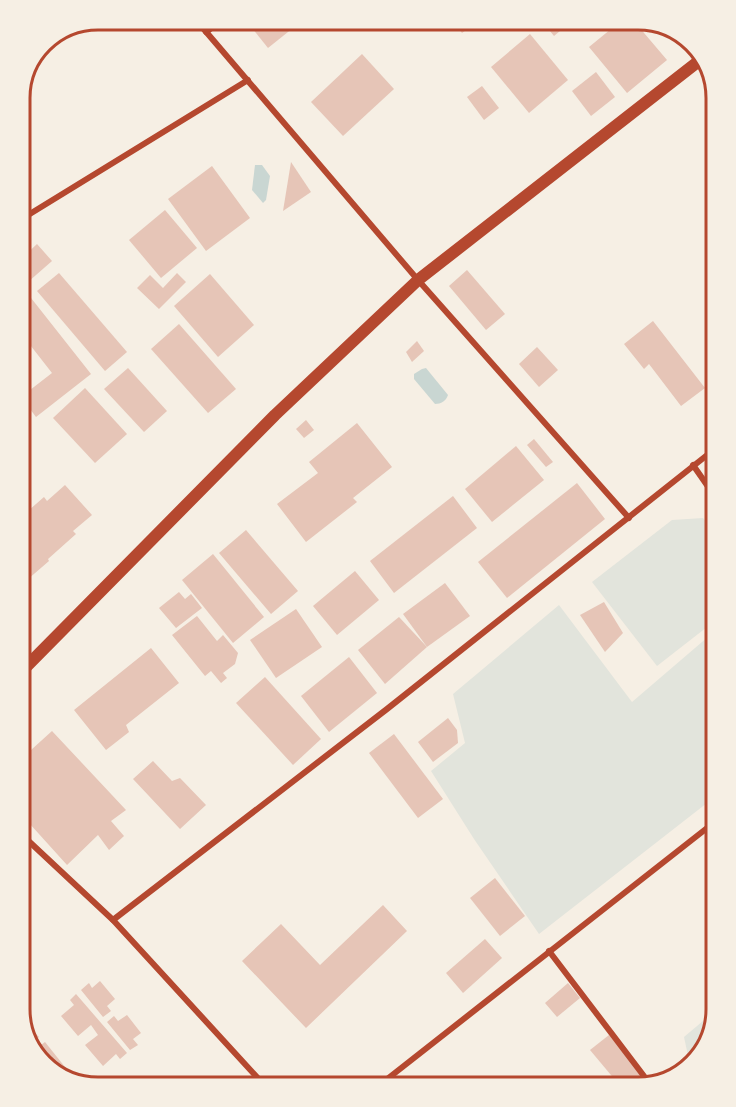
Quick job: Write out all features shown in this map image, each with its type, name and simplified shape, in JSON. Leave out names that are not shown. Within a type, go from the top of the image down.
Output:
[{"type":"main road","points":[[30,663],[275,415],[417,280],[696,63]]},
{"type":"street","points":[[209,30],[206,32],[417,280],[629,518]]},
{"type":"street","points":[[30,214],[248,80]]},
{"type":"street","points":[[112,920],[387,709],[706,455]]},
{"type":"street","points":[[693,465],[706,483]]},
{"type":"street","points":[[389,1077],[706,829]]},
{"type":"street","points":[[30,842],[112,920],[257,1077]]},
{"type":"street","points":[[549,951],[644,1076]]},
{"type":"shaded area","points":[[255,165],[262,165],[270,176],[266,200],[263,203],[252,190]]},
{"type":"shaded area","points":[[426,368],[448,395],[441,403],[435,404],[414,379],[414,374]]},
{"type":"shaded area","points":[[703,518],[706,522],[706,628],[657,666],[592,582],[672,520]]},
{"type":"shaded area","points":[[559,605],[632,702],[706,639],[706,804],[539,934],[431,771],[465,743],[453,694]]},
{"type":"shaded area","points":[[705,1019],[701,1035],[688,1055],[684,1037]]},
{"type":"building","points":[[254,30],[290,30],[268,48]]},
{"type":"building","points":[[549,30],[561,30],[554,36]]},
{"type":"building","points":[[610,30],[642,30],[667,60],[627,93],[589,47]]},
{"type":"building","points":[[530,34],[568,80],[529,113],[491,67]]},
{"type":"building","points":[[362,54],[394,89],[343,136],[311,102]]},
{"type":"building","points":[[596,72],[615,97],[591,116],[572,91]]},
{"type":"building","points":[[482,86],[499,108],[484,120],[467,97]]},
{"type":"building","points":[[291,162],[311,192],[283,211]]},
{"type":"building","points":[[212,166],[250,218],[206,251],[168,199]]},
{"type":"building","points":[[165,210],[197,248],[161,278],[129,240]]},
{"type":"building","points":[[37,244],[52,261],[30,280],[30,251]]},
{"type":"building","points":[[467,270],[505,314],[486,330],[449,286]]},
{"type":"building","points":[[59,273],[127,352],[105,371],[37,291]]},
{"type":"building","points":[[177,273],[186,282],[159,309],[137,288],[150,275],[163,288]]},
{"type":"building","points":[[210,274],[254,325],[218,357],[174,306]]},
{"type":"building","points":[[30,297],[91,374],[36,417],[30,409],[30,390],[52,373],[30,345]]},
{"type":"building","points":[[653,321],[705,388],[681,406],[649,364],[644,369],[624,344]]},
{"type":"building","points":[[179,324],[236,389],[208,413],[151,349]]},
{"type":"building","points":[[417,341],[424,351],[412,362],[406,352]]},
{"type":"building","points":[[537,347],[558,370],[539,387],[519,364]]},
{"type":"building","points":[[128,368],[167,411],[144,432],[104,389]]},
{"type":"building","points":[[85,388],[127,434],[95,463],[53,418]]},
{"type":"building","points":[[306,420],[314,430],[304,438],[296,429]]},
{"type":"building","points":[[357,423],[392,467],[353,498],[357,502],[306,542],[277,504],[318,473],[309,462]]},
{"type":"building","points":[[534,439],[553,462],[546,467],[527,445]]},
{"type":"building","points":[[516,446],[544,480],[492,522],[465,489]]},
{"type":"building","points":[[577,483],[605,519],[507,598],[478,562]]},
{"type":"building","points":[[65,485],[92,515],[73,531],[76,534],[30,577],[30,509],[44,497],[47,501]]},
{"type":"building","points":[[453,496],[477,528],[394,593],[370,561]]},
{"type":"building","points":[[246,530],[298,591],[271,614],[219,553]]},
{"type":"building","points":[[213,554],[264,617],[233,643],[182,580]]},
{"type":"building","points":[[355,571],[379,600],[337,635],[313,606]]},
{"type":"building","points":[[445,583],[470,616],[427,647],[403,614]]},
{"type":"building","points":[[179,592],[185,599],[191,594],[202,608],[176,628],[159,608]]},
{"type":"building","points":[[604,602],[623,633],[605,652],[580,615]]},
{"type":"building","points":[[296,609],[322,647],[276,678],[250,640]]},
{"type":"building","points":[[197,616],[217,641],[223,635],[238,653],[235,664],[223,673],[227,678],[221,683],[211,671],[205,676],[172,635]]},
{"type":"building","points":[[399,617],[427,647],[385,684],[358,650]]},
{"type":"building","points":[[151,648],[179,683],[126,725],[129,732],[106,750],[74,710]]},
{"type":"building","points":[[349,657],[377,693],[329,732],[301,696]]},
{"type":"building","points":[[265,677],[321,739],[293,765],[236,703]]},
{"type":"building","points":[[448,718],[457,730],[458,743],[433,762],[418,742]]},
{"type":"building","points":[[52,731],[126,810],[111,821],[124,836],[109,850],[98,835],[67,865],[30,824],[30,751]]},
{"type":"building","points":[[394,734],[443,799],[418,818],[369,753]]},
{"type":"building","points":[[153,761],[172,781],[180,778],[206,805],[180,829],[133,779]]},
{"type":"building","points":[[495,878],[525,916],[500,936],[470,898]]},
{"type":"building","points":[[383,905],[407,931],[306,1028],[242,961],[281,924],[320,965]]},
{"type":"building","points":[[485,939],[502,958],[463,993],[446,973]]},
{"type":"building","points":[[100,981],[115,999],[107,1006],[111,1011],[103,1017],[81,990],[89,983],[92,988]]},
{"type":"building","points":[[568,983],[580,998],[557,1017],[545,1003]]},
{"type":"building","points":[[76,994],[127,1053],[120,1059],[116,1054],[103,1066],[85,1045],[98,1035],[91,1025],[78,1036],[61,1016],[74,1005],[70,1000]]},
{"type":"building","points":[[127,1015],[141,1033],[133,1039],[138,1045],[130,1050],[107,1022],[114,1016],[118,1021]]},
{"type":"building","points":[[609,1035],[643,1076],[613,1077],[590,1050]]},
{"type":"building","points":[[45,1042],[67,1070],[53,1060],[41,1045]]}]
